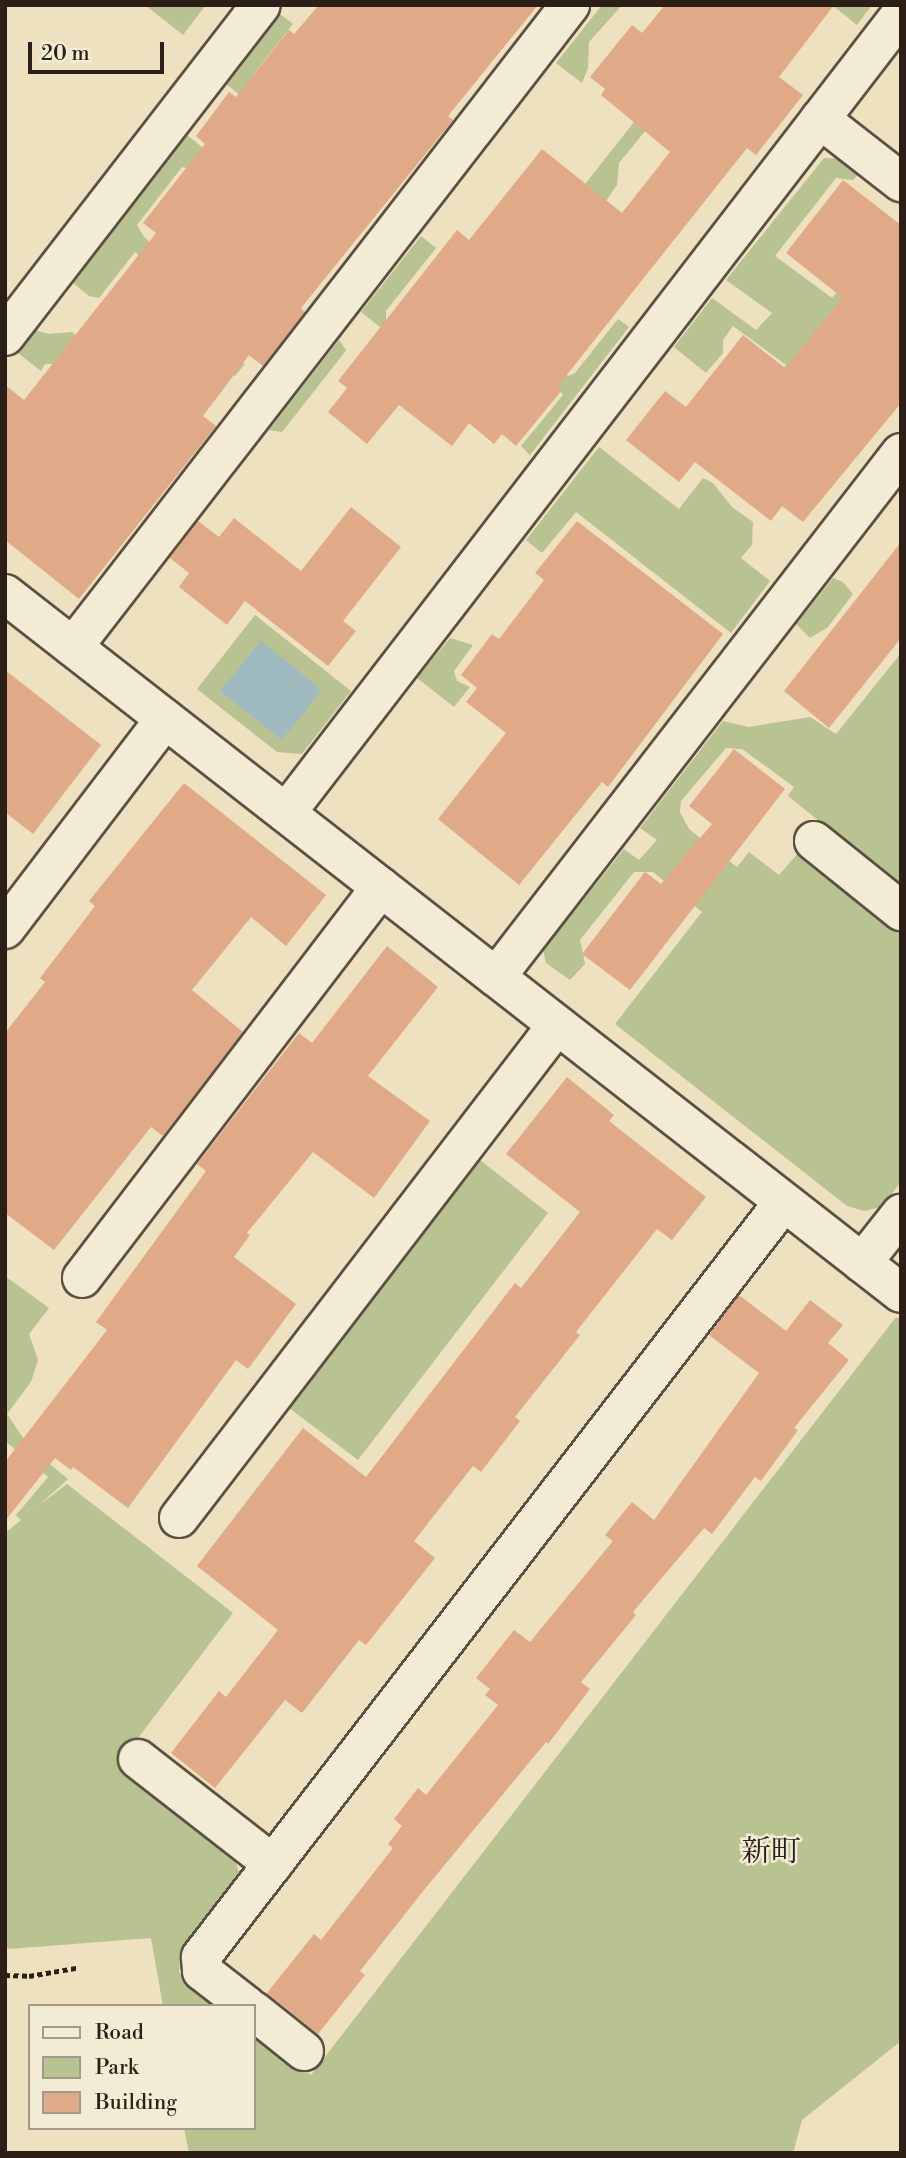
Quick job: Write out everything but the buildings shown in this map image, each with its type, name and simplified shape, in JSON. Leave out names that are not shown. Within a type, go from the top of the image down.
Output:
[{"type":"street","points":[[5,336],[261,5]]},
{"type":"street","points":[[73,647],[570,5]]},
{"type":"street","points":[[286,813],[901,14]]},
{"type":"street","points":[[820,119],[901,182]]},
{"type":"street","points":[[496,977],[901,453]]},
{"type":"street","points":[[5,594],[901,1293]]},
{"type":"street","points":[[5,929],[165,719]]},
{"type":"street","points":[[814,841],[901,911]]},
{"type":"street","points":[[82,1278],[381,887]]},
{"type":"street","points":[[179,1518],[557,1025]]},
{"type":"street","points":[[244,2004],[202,1970],[201,1957],[783,1203]]},
{"type":"street","points":[[862,1263],[901,1213]]},
{"type":"street","points":[[138,1759],[273,1864]]},
{"type":"street","points":[[256,2013],[304,2051]]},
{"type":"path","points":[[5,1975],[29,1976],[76,1968]]},
{"type":"green space","points":[[145,5],[206,5],[183,35]]},
{"type":"green space","points":[[602,5],[622,5],[589,42],[588,68],[582,83],[556,63]]},
{"type":"green space","points":[[832,5],[872,5],[857,25]]},
{"type":"green space","points":[[280,14],[293,24],[253,75],[313,125],[325,124],[361,78],[372,85],[323,146],[329,155],[330,166],[296,209],[275,228],[248,213],[191,169],[182,167],[137,225],[144,237],[173,263],[201,279],[180,304],[181,317],[245,364],[235,376],[190,340],[183,341],[101,442],[110,448],[79,486],[72,482],[47,511],[33,500],[172,325],[164,316],[161,305],[152,296],[161,284],[160,273],[135,252],[99,298],[89,296],[72,282],[187,135],[263,196],[275,194],[306,156],[300,143],[226,84]]},
{"type":"green space","points":[[717,17],[655,119],[619,163],[617,185],[516,331],[568,376],[575,373],[618,319],[629,327],[530,455],[521,446],[563,395],[555,384],[446,360]]},
{"type":"green space","points":[[824,158],[849,159],[864,169],[853,180],[836,178],[775,256],[832,298],[877,246],[893,259],[752,408],[786,365],[733,326],[723,340],[723,353],[706,373],[674,347],[712,298],[756,330],[772,313],[726,280]]},
{"type":"green space","points":[[421,236],[436,248],[386,311],[386,320],[423,348],[418,357],[361,312]]},
{"type":"green space","points":[[35,330],[49,334],[72,332],[97,353],[60,364],[45,364],[41,371],[18,353]]},
{"type":"green space","points":[[339,340],[346,350],[341,357],[282,432],[269,430]]},
{"type":"green space","points":[[599,447],[679,509],[703,478],[713,483],[732,507],[753,522],[752,545],[741,558],[770,581],[731,633],[576,512],[542,553],[526,540]]},
{"type":"green space","points":[[833,578],[843,582],[853,594],[828,627],[810,638],[796,624]]},
{"type":"green space","points":[[255,615],[351,691],[302,754],[277,752],[197,689]]},
{"type":"green space","points":[[450,638],[473,645],[454,671],[457,681],[470,687],[454,707],[417,678]]},
{"type":"green space","points":[[901,653],[901,887],[788,796],[794,787],[742,749],[726,748],[681,801],[680,812],[689,829],[737,867],[749,852],[779,875],[799,852],[901,933],[901,1182],[881,1207],[864,1211],[847,1206],[615,1024],[702,912],[653,872],[634,872],[580,940],[585,964],[570,980],[546,963],[543,950],[624,849],[639,860],[657,840],[640,828],[723,721],[749,727],[810,717],[836,734]]},
{"type":"green space","points":[[480,1160],[548,1213],[358,1460],[289,1408]]},
{"type":"green space","points":[[5,1276],[49,1308],[29,1334],[38,1360],[31,1382],[7,1414],[30,1448],[68,1479],[38,1506],[67,1484],[233,1613],[122,1759],[124,1775],[234,1855],[240,1877],[181,1952],[179,1972],[219,2004],[163,2004],[151,1938],[9,1949],[5,1946],[5,1533],[21,1520],[16,1515],[48,1477],[5,1441]]},
{"type":"green space","points":[[896,1317],[901,1320],[901,2041],[802,2120],[793,2153],[189,2153],[184,2130],[256,2130],[256,2032],[311,2075]]},
{"type":"water","points":[[261,641],[322,690],[282,740],[220,691]]},
{"type":"district","name":"新町","points":[[771,1852]]}]
